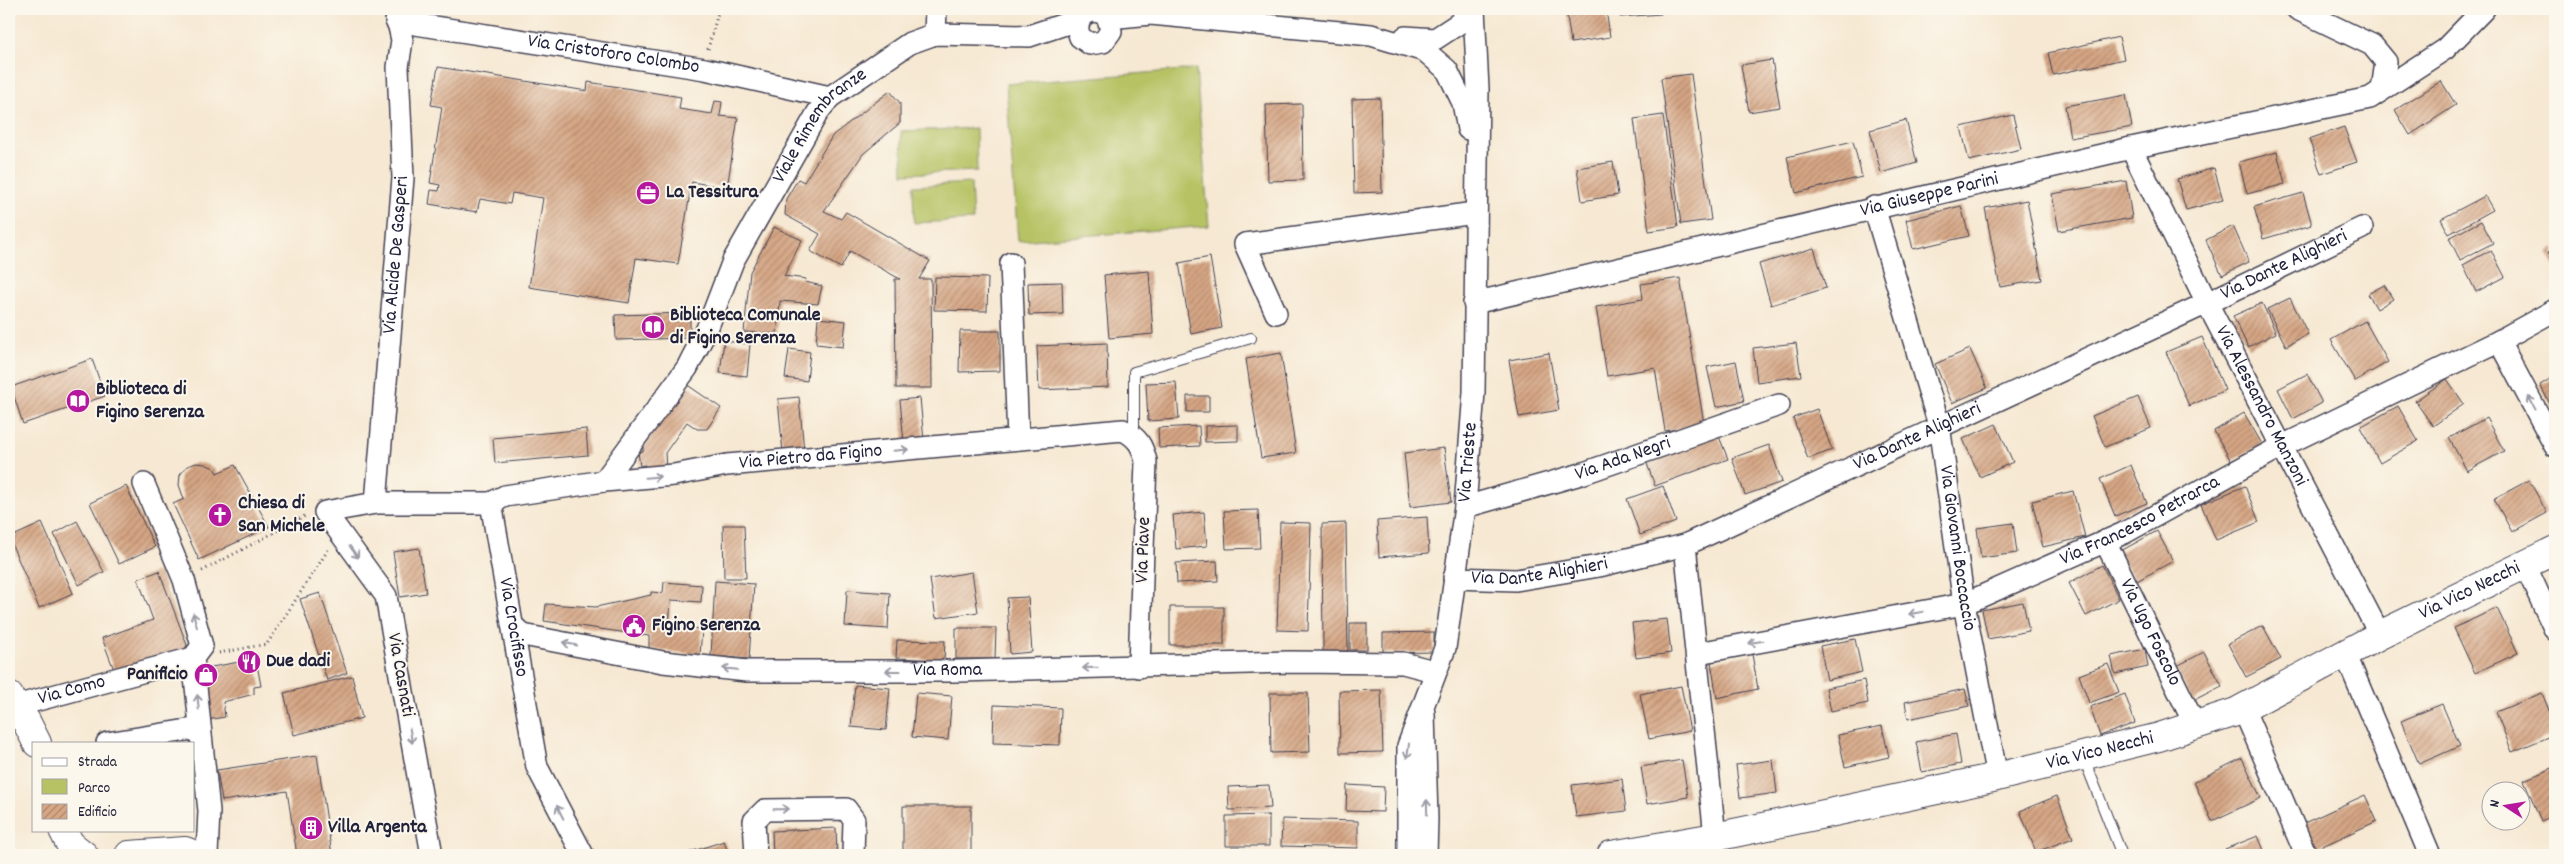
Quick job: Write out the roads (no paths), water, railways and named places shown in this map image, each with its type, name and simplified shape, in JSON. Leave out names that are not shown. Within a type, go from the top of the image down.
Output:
[{"type":"street","points":[[935,34],[936,9]]},
{"type":"street","points":[[1109,26],[1151,14],[1371,35],[1435,39],[1461,22],[1465,9]]},
{"type":"street","points":[[1474,9],[1478,89],[1475,166]]},
{"type":"street","points":[[2297,9],[2372,45],[2386,62],[2382,90]]},
{"type":"street","name":"Via Giuseppe Parini","points":[[1474,303],[1874,207],[2131,148],[2370,98],[2444,49],[2484,9]]},
{"type":"street","points":[[1097,11],[1109,26],[1108,38],[1097,45],[1090,44],[1080,28],[1088,12],[1097,11]]},
{"type":"street","name":"Via Cristoforo Colombo","points":[[395,15],[705,69],[830,97]]},
{"type":"street","name":"Via Alcide De Gasperi","points":[[376,503],[403,178],[398,67],[402,40],[395,15]]},
{"type":"street","name":"Viale Rimembranze","points":[[604,481],[687,368],[707,329],[733,261],[818,112],[830,97],[910,43],[935,34],[1029,36],[1080,28]]},
{"type":"street","points":[[1371,35],[1425,52],[1447,70],[1463,104],[1475,166]]},
{"type":"street","name":"Via Alessandro Manzoni","points":[[2131,148],[2207,303],[2380,635]]},
{"type":"street","name":"Via Trieste","points":[[1408,855],[1407,756],[1412,734],[1445,648],[1465,507],[1474,392],[1475,166]]},
{"type":"street","name":"Via Giovanni Boccaccio","points":[[1874,207],[1939,425],[1964,604],[1997,777]]},
{"type":"street","points":[[1276,313],[1245,244],[1475,213]]},
{"type":"street","name":"Via Dante Alighieri","points":[[1454,578],[1516,580],[1599,566],[1685,545],[1939,425],[2207,303],[2362,228]]},
{"type":"street","points":[[1011,263],[1018,439],[1114,430],[1123,430],[1134,436]]},
{"type":"street","name":"Via Francesco Petrarca","points":[[1698,653],[1964,604],[2106,541],[2282,446],[2499,341],[2555,310]]},
{"type":"street","points":[[2499,341],[2555,446]]},
{"type":"street","name":"Via Ada Negri","points":[[1465,507],[1581,474],[1779,405]]},
{"type":"street","name":"Via Piave","points":[[1134,436],[1142,446],[1146,469],[1139,667]]},
{"type":"street","name":"Via Pietro da Figino","points":[[491,503],[505,496],[604,481],[674,475],[727,465],[1018,439]]},
{"type":"street","points":[[144,484],[184,580],[202,646],[193,658],[209,811],[208,855]]},
{"type":"street","points":[[376,503],[491,503]]},
{"type":"street","name":"Via Casnati","points":[[376,503],[325,512],[386,596],[432,855]]},
{"type":"street","name":"Via Crocifisso","points":[[491,503],[537,767],[583,855]]},
{"type":"street","name":"Via Ugo Foscolo","points":[[2106,541],[2194,725]]},
{"type":"street","points":[[1685,545],[1698,653],[1715,837]]},
{"type":"street","name":"Via Vico Necchi","points":[[1611,855],[1715,837],[1997,777],[2159,737],[2243,708],[2380,635],[2555,550]]},
{"type":"street","points":[[2525,565],[2555,630]]},
{"type":"street","name":"Via Roma","points":[[513,626],[523,635],[663,662],[747,671],[959,671],[1289,662],[1388,662],[1403,663],[1426,670],[1429,690]]},
{"type":"street","points":[[2345,653],[2430,855]]},
{"type":"street","name":"Via Como","points":[[10,703],[193,658]]},
{"type":"street","name":"Via Trieste","points":[[1426,855],[1429,690]]},
{"type":"street","points":[[10,703],[26,721],[36,742]]},
{"type":"street","points":[[2243,708],[2306,855]]},
{"type":"street","points":[[113,742],[200,728]]},
{"type":"street","points":[[756,855],[754,821],[765,810],[846,809],[854,820],[853,855]]},
{"type":"street","points":[[64,832],[70,844],[84,855]]},
{"type":"street","points":[[129,855],[185,851],[195,855]]},
{"type":"lane","name":"Via Piave","points":[[1134,436],[1134,372],[1251,338]]},
{"type":"lane","points":[[2083,756],[2122,855]]},
{"type":"place","name":"La Tessitura","points":[[648,193]]},
{"type":"place","name":"Biblioteca Comunale di Figino Serenza","points":[[653,327]]},
{"type":"place","name":"Biblioteca di Figino Serenza","points":[[78,401]]},
{"type":"place","name":"Chiesa di San Michele","points":[[220,515]]},
{"type":"place","name":"Figino Serenza","points":[[634,626]]},
{"type":"place","name":"Due dadi","points":[[249,662]]},
{"type":"place","name":"Panificio","points":[[206,675]]},
{"type":"place","name":"Villa Argenta","points":[[311,828]]}]
